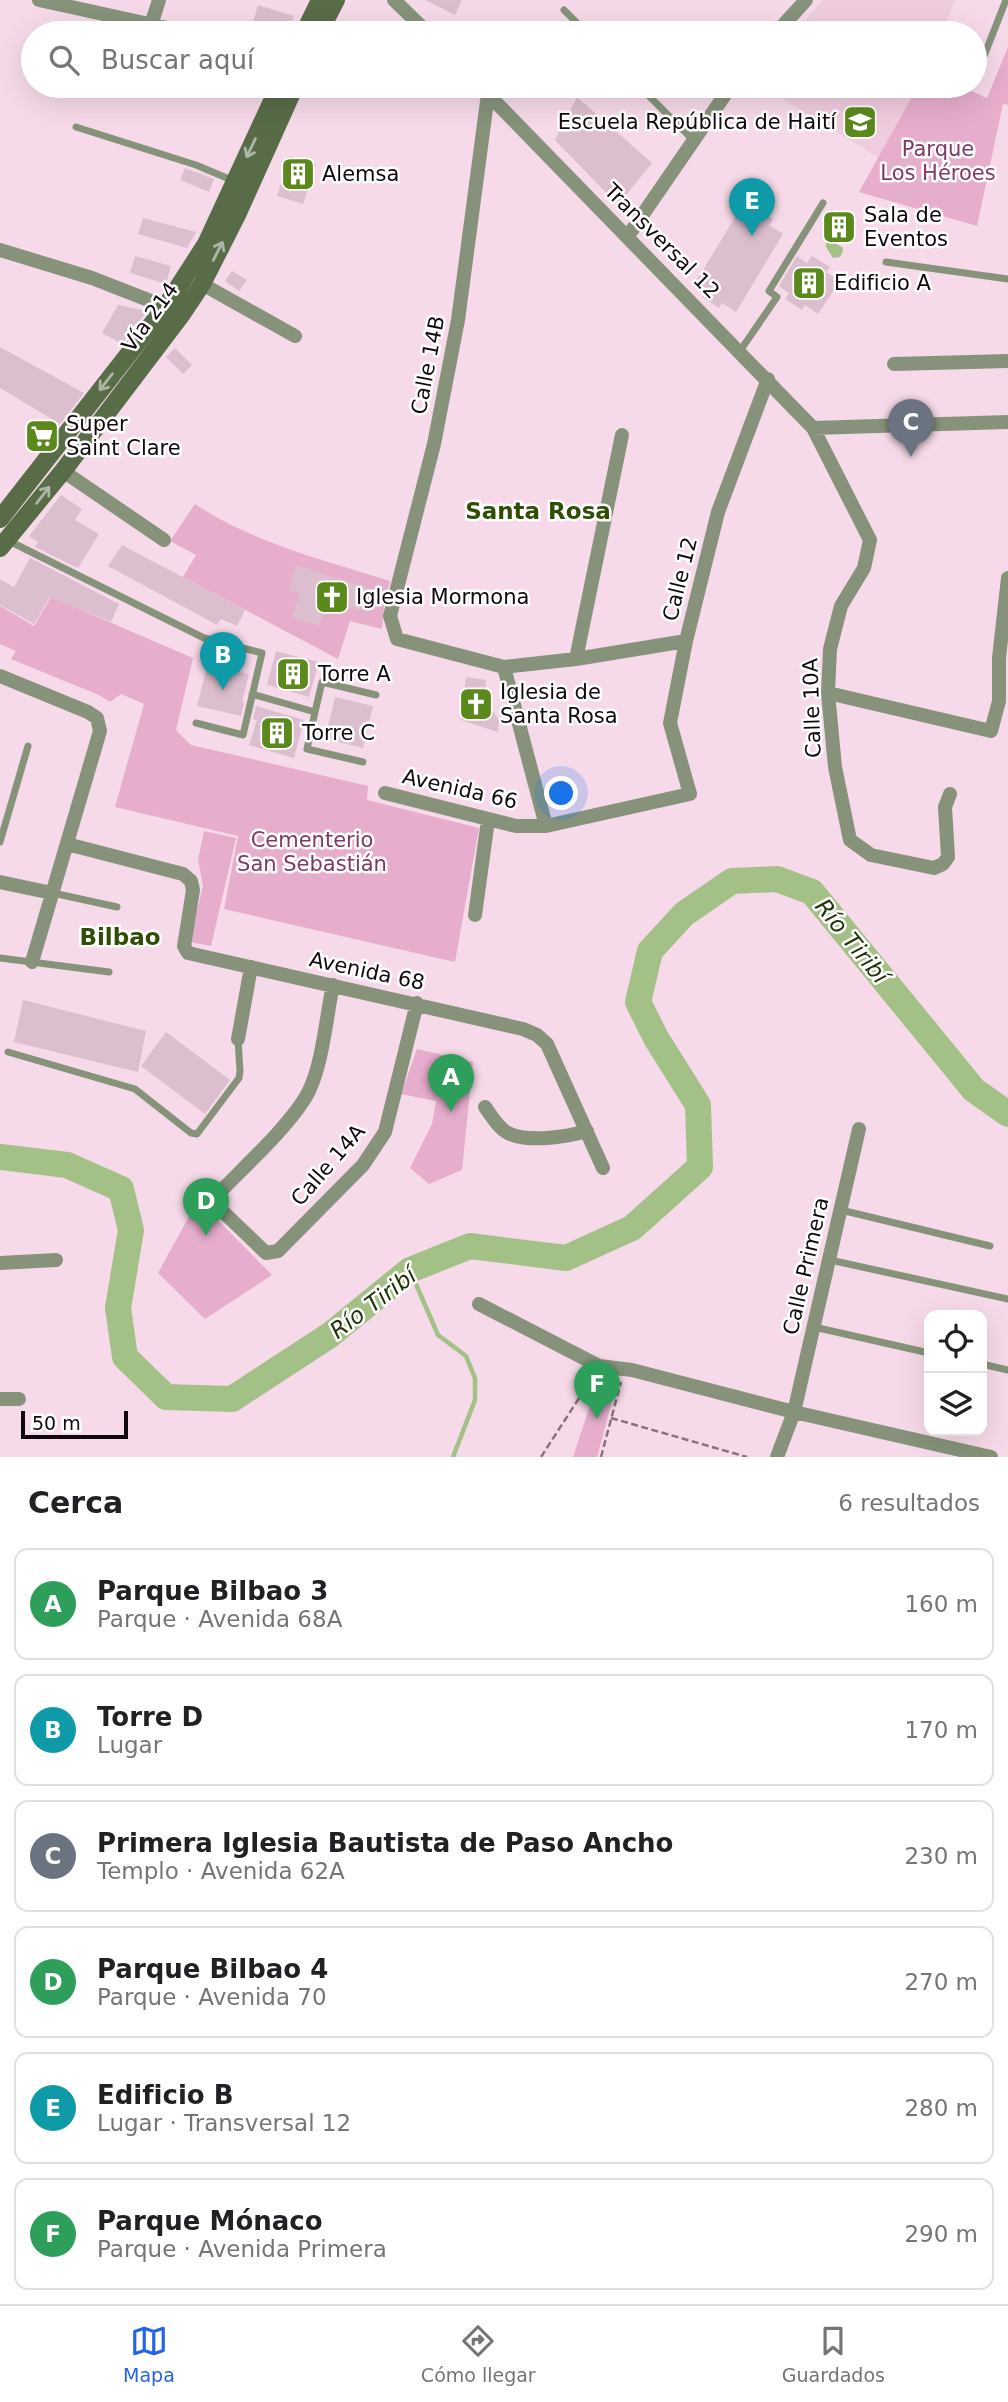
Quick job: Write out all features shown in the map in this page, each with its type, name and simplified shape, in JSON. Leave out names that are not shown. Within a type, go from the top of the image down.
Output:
[{"type":"main road","points":[[310,21],[320,0]]},
{"type":"main road","points":[[325,21],[335,0]]},
{"type":"main road","name":"Vía 214","points":[[3,544],[63,471],[174,310],[274,98]]},
{"type":"main road","name":"Vía 214","points":[[0,519],[174,310],[202,284],[237,215],[290,98]]},
{"type":"street","points":[[39,0],[133,21]]},
{"type":"street","points":[[152,21],[159,0]]},
{"type":"street","points":[[394,0],[416,21]]},
{"type":"street","points":[[787,21],[806,0]]},
{"type":"street","name":"Calle 14B","points":[[483,98],[458,320],[434,443],[390,617],[397,639],[504,667]]},
{"type":"street","name":"Transversal 12","points":[[492,98],[813,428]]},
{"type":"street","points":[[628,236],[723,98]]},
{"type":"street","points":[[0,250],[92,278],[174,310]]},
{"type":"street","points":[[202,284],[295,336]]},
{"type":"street","points":[[894,364],[1008,361]]},
{"type":"street","name":"Calle 12","points":[[690,794],[670,723],[686,641],[718,512],[768,379]]},
{"type":"street","points":[[813,428],[1008,422]]},
{"type":"street","name":"Calle 10A","points":[[813,428],[870,540],[864,568],[841,606],[830,649],[828,693],[835,767],[850,840],[871,855],[934,868],[943,864],[948,857],[945,807],[950,794]]},
{"type":"street","points":[[576,659],[622,435]]},
{"type":"street","points":[[63,471],[164,540]]},
{"type":"street","points":[[828,693],[991,731],[1004,702],[999,658],[1008,578]]},
{"type":"street","points":[[546,826],[504,667],[576,659],[686,641]]},
{"type":"street","points":[[0,676],[88,712],[97,718],[100,730],[32,962]]},
{"type":"street","name":"Avenida 66","points":[[385,793],[516,826],[546,826],[690,794]]},
{"type":"street","points":[[475,915],[488,820]]},
{"type":"street","name":"Avenida 68","points":[[67,844],[183,874],[191,881],[193,890],[184,946],[188,953],[417,1003],[523,1029],[537,1035],[547,1044],[587,1131]]},
{"type":"street","points":[[0,882],[52,893]]},
{"type":"street","points":[[238,1039],[251,967]]},
{"type":"street","name":"Calle 14A","points":[[333,985],[318,1062],[309,1090],[296,1111],[216,1196],[216,1205],[265,1253],[278,1251],[363,1165],[377,1145],[391,1114],[417,1003]]},
{"type":"street","points":[[485,1107],[509,1133],[559,1138],[587,1131],[603,1168]]},
{"type":"street","name":"Calle Primera","points":[[777,1457],[794,1412],[859,1129]]},
{"type":"street","points":[[0,1263],[56,1260]]},
{"type":"street","points":[[479,1304],[599,1366],[624,1369],[794,1412],[991,1457]]},
{"type":"street","points":[[0,1399],[19,1399]]},
{"type":"lane","points":[[987,51],[1006,0]]},
{"type":"lane","points":[[564,10],[575,21]]},
{"type":"lane","points":[[651,98],[693,140]]},
{"type":"lane","points":[[76,127],[196,165],[235,182]]},
{"type":"lane","points":[[740,351],[777,297],[769,292],[823,203]]},
{"type":"lane","points":[[886,262],[1008,279]]},
{"type":"lane","points":[[3,544],[204,638],[262,653],[243,734],[196,723]]},
{"type":"lane","points":[[363,762],[307,749],[322,682],[376,695]]},
{"type":"lane","points":[[252,694],[315,712]]},
{"type":"lane","points":[[0,842],[28,746]]},
{"type":"lane","points":[[52,893],[117,907]]},
{"type":"lane","points":[[0,958],[109,972]]},
{"type":"lane","points":[[8,1052],[135,1089],[191,1133],[197,1134],[239,1078],[238,1039]]},
{"type":"lane","points":[[840,1210],[990,1246]]},
{"type":"lane","points":[[830,1260],[1008,1299]]},
{"type":"lane","points":[[814,1327],[924,1352]]},
{"type":"lane","points":[[987,1365],[1008,1370]]},
{"type":"path","points":[[541,1457],[599,1366]]},
{"type":"path","points":[[601,1457],[624,1369]]},
{"type":"path","points":[[611,1418],[747,1457]]},
{"type":"shaded area","points":[[823,0],[955,0],[947,21],[805,21]]},
{"type":"shaded area","name":"Escuela República de Haití","points":[[782,98],[912,98],[879,158]]},
{"type":"shaded area","points":[[829,240],[842,247],[840,257],[833,258],[826,247]]},
{"type":"green space","name":"Parque Los Héroes","points":[[1008,47],[1008,105],[1003,104],[977,226],[859,192],[911,98],[987,98]]},
{"type":"green space","points":[[195,504],[217,518],[265,540],[390,581],[382,629],[350,621],[338,659],[183,577],[196,555],[170,541]]},
{"type":"green space","name":"Cementerio San Sebastián","points":[[51,597],[193,658],[176,730],[191,745],[368,786],[367,800],[479,828],[455,962],[224,909],[238,836],[115,807],[144,704],[121,694],[110,702],[11,659],[16,651],[0,644],[0,606],[34,626]]},
{"type":"green space","points":[[204,831],[236,838],[211,946],[189,942],[203,886],[198,860]]},
{"type":"green space","points":[[417,1049],[473,1062],[462,1170],[429,1184],[410,1168],[432,1124],[436,1101],[401,1094]]},
{"type":"green space","points":[[198,1200],[272,1275],[205,1319],[158,1273]]},
{"type":"green space","points":[[604,1375],[619,1376],[597,1457],[573,1457],[598,1381]]},
{"type":"building","points":[[425,0],[462,0],[455,15]]},
{"type":"building","points":[[258,5],[294,16],[292,21],[253,21]]},
{"type":"building","points":[[578,98],[652,163],[618,205],[555,140]]},
{"type":"building","name":"Alemsa","points":[[290,156],[316,164],[303,204],[277,196]]},
{"type":"building","points":[[185,168],[214,179],[209,192],[180,180]]},
{"type":"building","points":[[756,208],[773,219],[769,225],[783,234],[736,312],[722,303],[719,308],[702,297],[706,290],[695,283],[740,209],[751,215]]},
{"type":"building","name":"Sala de Eventos","points":[[831,209],[853,223],[841,243],[828,236],[832,230],[822,224]]},
{"type":"building","points":[[143,218],[196,232],[187,248],[138,234]]},
{"type":"building","points":[[135,256],[171,266],[166,284],[130,273]]},
{"type":"building","name":"Edificio A","points":[[797,256],[807,263],[812,256],[830,267],[826,272],[840,281],[818,314],[805,305],[802,310],[785,299],[789,293],[779,286]]},
{"type":"building","points":[[232,271],[247,280],[239,291],[225,281]]},
{"type":"building","points":[[118,305],[147,311],[122,344],[102,333]]},
{"type":"building","points":[[0,347],[84,393],[60,424],[0,388]]},
{"type":"building","points":[[175,348],[192,365],[183,374],[166,357]]},
{"type":"building","points":[[61,495],[82,509],[75,520],[99,534],[78,568],[35,547],[38,542],[29,536]]},
{"type":"building","points":[[122,545],[245,610],[237,626],[221,619],[217,625],[108,566]]},
{"type":"building","points":[[30,558],[119,604],[111,622],[50,597],[34,624],[0,605],[0,579],[14,587]]},
{"type":"building","name":"Iglesia Mormona","points":[[296,565],[367,588],[360,611],[327,601],[319,626],[292,617],[300,593],[289,590]]},
{"type":"building","name":"Torre A","points":[[276,651],[319,662],[309,697],[267,685]]},
{"type":"building","points":[[208,663],[249,674],[241,716],[197,706]]},
{"type":"building","name":"Iglesia de Santa Rosa","points":[[466,677],[486,680],[485,698],[499,721],[498,732],[461,720]]},
{"type":"building","points":[[335,697],[373,706],[363,748],[325,739]]},
{"type":"building","name":"Torre C","points":[[256,706],[304,720],[294,758],[249,745],[257,720],[253,719]]},
{"type":"building","points":[[23,1000],[146,1031],[138,1072],[14,1042]]},
{"type":"building","points":[[166,1032],[230,1080],[205,1114],[141,1066]]},
{"type":"waterway","name":"Río Tiribí","points":[[0,1157],[67,1165],[121,1189],[131,1230],[118,1308],[125,1357],[166,1397],[232,1399],[330,1335],[410,1270],[470,1246],[566,1258],[632,1228],[700,1167],[698,1105],[656,1038],[638,1002],[650,951],[684,914],[732,881],[777,879],[812,892],[974,1090],[1008,1114]]},
{"type":"waterway","points":[[410,1270],[438,1335],[466,1356],[475,1378],[475,1400],[453,1457]]},
{"type":"place","name":"Escuela República de Haití","points":[[860,122]]},
{"type":"place","name":"Alemsa","points":[[298,174]]},
{"type":"place","name":"Sala de Eventos","points":[[839,227]]},
{"type":"place","name":"Edificio B","points":[[752,236]]},
{"type":"place","name":"Edificio A","points":[[809,283]]},
{"type":"place","name":"Super Saint Clare","points":[[42,436]]},
{"type":"place","name":"Primera Iglesia Bautista de Paso Ancho","points":[[911,457]]},
{"type":"place","name":"Iglesia Mormona","points":[[332,597]]},
{"type":"place","name":"Torre A","points":[[293,674]]},
{"type":"place","name":"Torre D","points":[[223,690]]},
{"type":"place","name":"Iglesia de Santa Rosa","points":[[476,704]]},
{"type":"place","name":"Torre C","points":[[277,733]]},
{"type":"place","name":"Parque Bilbao 3","points":[[451,1112]]},
{"type":"place","name":"Parque Bilbao 4","points":[[206,1236]]},
{"type":"place","name":"Parque Mónaco","points":[[597,1419]]},
{"type":"district","name":"Santa Rosa","points":[[538,511]]},
{"type":"district","name":"Bilbao","points":[[120,937]]}]
